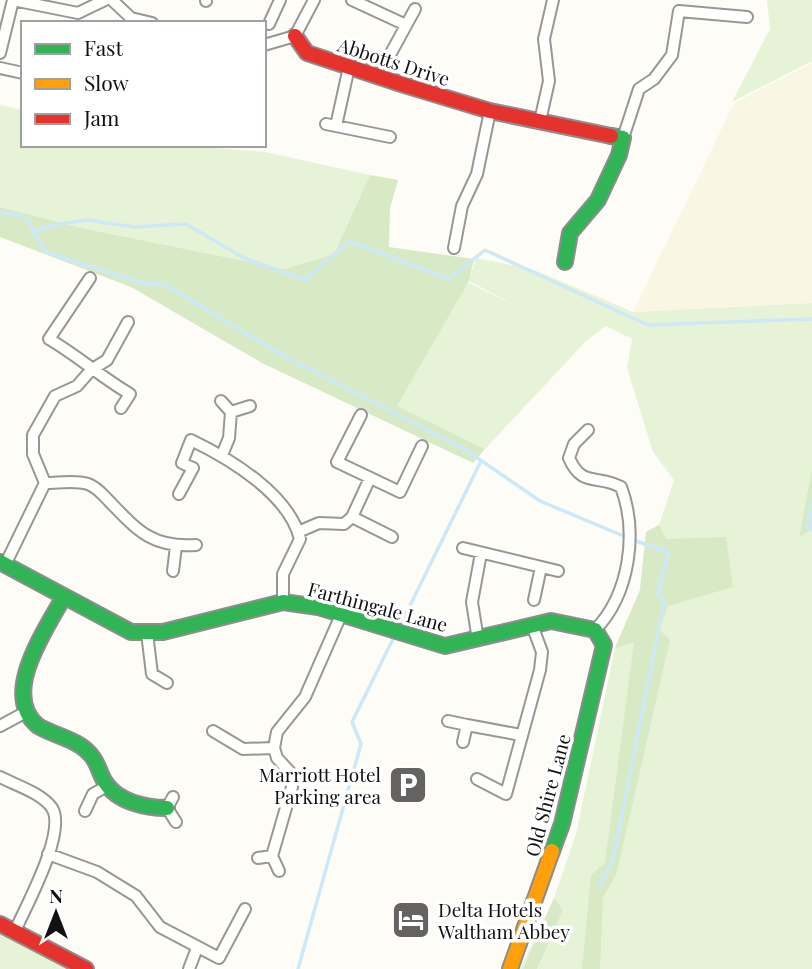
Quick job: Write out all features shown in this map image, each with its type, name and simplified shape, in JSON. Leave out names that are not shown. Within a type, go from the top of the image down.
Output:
[{"type":"street","points":[[0,53],[13,0],[78,13],[91,10],[105,0]]},
{"type":"street","points":[[112,0],[130,20]]},
{"type":"street","points":[[269,24],[280,0]]},
{"type":"street","points":[[266,44],[295,36],[314,0]]},
{"type":"street","points":[[352,0],[406,25]]},
{"type":"street","points":[[540,121],[549,81],[544,39],[553,0]]},
{"type":"street","points":[[391,53],[415,9]]},
{"type":"street","points":[[565,262],[570,233],[598,200],[619,155],[639,89],[667,66],[672,55],[679,10],[747,18]]},
{"type":"street","name":"Abbotts Drive","points":[[295,36],[307,53],[490,111],[623,138]]},
{"type":"street","points":[[349,67],[331,125],[390,137]]},
{"type":"street","points":[[0,68],[21,73]]},
{"type":"street","points":[[454,248],[462,206],[477,174],[490,111]]},
{"type":"street","points":[[90,278],[50,339],[81,359],[90,370],[130,394],[121,408]]},
{"type":"street","points":[[3,564],[45,484],[33,454],[33,435],[55,396],[77,386],[90,370],[107,359],[128,323]]},
{"type":"street","points":[[221,401],[231,412],[229,438],[222,455]]},
{"type":"street","points":[[231,412],[250,406]]},
{"type":"street","points":[[360,415],[337,462],[400,492],[422,446]]},
{"type":"street","points":[[587,430],[574,444],[569,458],[575,471],[587,480],[607,479],[621,487],[626,502],[628,531],[619,596],[595,630]]},
{"type":"street","points":[[179,494],[193,468],[182,463],[191,440],[222,455],[270,491],[298,532],[298,545],[284,574],[283,602]]},
{"type":"street","points":[[298,532],[319,523],[344,524],[352,517],[370,478]]},
{"type":"street","points":[[45,484],[89,485],[141,533],[176,546],[196,545]]},
{"type":"street","points":[[352,517],[392,537]]},
{"type":"street","points":[[173,571],[176,546]]},
{"type":"street","points":[[463,548],[558,571]]},
{"type":"street","points":[[478,640],[472,602],[481,553]]},
{"type":"street","name":"Farthingale Lane","points":[[3,564],[131,632],[171,630],[283,602],[303,603],[445,646],[532,625],[566,622],[595,630]]},
{"type":"street","points":[[534,600],[541,567]]},
{"type":"street","points":[[63,598],[21,677],[19,699],[24,713],[56,736],[84,748],[96,760],[107,786],[148,807],[170,802],[176,822]]},
{"type":"street","points":[[279,871],[272,856],[292,787],[290,772],[274,748],[277,732],[305,697],[341,615]]},
{"type":"street","points":[[477,779],[506,794],[540,670],[542,652],[532,625]]},
{"type":"street","name":"Old Shire Lane","points":[[510,969],[562,824],[604,645],[595,630]]},
{"type":"street","points":[[147,633],[152,674],[167,683]]},
{"type":"street","points":[[0,726],[24,713]]},
{"type":"street","points":[[448,721],[521,735]]},
{"type":"street","points":[[463,741],[467,725]]},
{"type":"street","points":[[213,731],[243,749],[274,748]]},
{"type":"street","points":[[0,778],[44,800],[51,807],[55,826],[48,854],[15,931]]},
{"type":"street","points":[[85,811],[93,794],[107,786]]},
{"type":"street","points":[[48,854],[107,878],[136,896],[160,927],[219,958],[245,909]]},
{"type":"street","points":[[258,858],[272,856]]},
{"type":"street","points":[[0,924],[86,969]]},
{"type":"street","points":[[189,969],[197,948]]},
{"type":"shaded area","points":[[812,63],[812,303],[633,312],[734,103]]},
{"type":"green space","points":[[767,0],[812,0],[812,61],[732,102],[770,29]]},
{"type":"green space","points":[[0,105],[21,110],[21,147],[203,147],[265,152],[370,175],[334,254],[284,269],[82,228],[0,207]]},
{"type":"green space","points":[[370,175],[398,180],[390,208],[389,247],[474,259],[469,281],[397,406],[485,449],[473,463],[262,363],[131,287],[0,237],[0,207],[82,228],[284,269],[334,254]]},
{"type":"green space","points":[[476,258],[532,269],[633,312],[812,303],[812,468],[799,537],[812,530],[812,969],[520,969],[554,898],[576,834],[615,648],[640,590],[646,532],[659,525],[674,480],[653,452],[627,368],[632,339],[606,326],[586,341],[485,449],[397,406],[467,282],[518,307],[469,281]]},
{"type":"green space","points":[[812,468],[812,530],[799,537]]},
{"type":"green space","points":[[659,525],[666,539],[726,537],[733,587],[668,606],[659,629],[670,640],[617,872],[603,898],[600,969],[582,969],[591,875],[605,863],[634,642],[615,648],[640,590],[646,532]]},
{"type":"green space","points":[[554,898],[563,910],[537,969],[523,969]]},
{"type":"green space","points":[[0,929],[81,969],[0,969]]},
{"type":"waterway","points":[[0,212],[25,217],[46,252],[142,283],[164,284],[279,353],[466,450],[540,501],[626,537]]},
{"type":"waterway","points":[[34,231],[88,220],[134,227],[186,224],[244,258],[305,280],[349,241],[449,279],[485,250],[648,325],[812,319]]},
{"type":"waterway","points":[[399,628],[481,461]]},
{"type":"waterway","points":[[812,503],[807,528],[812,530]]},
{"type":"waterway","points":[[599,887],[613,860],[664,602],[658,593],[668,552],[633,540]]},
{"type":"waterway","points":[[298,969],[361,744],[352,722],[395,635]]},
{"type":"traffic: fast","points":[[565,262],[570,233],[598,200],[619,155],[623,138],[611,136]]},
{"type":"traffic: fast","points":[[0,562],[131,632],[163,632],[283,602],[318,607],[445,646],[551,621],[595,630],[604,645],[562,824],[552,851]]},
{"type":"traffic: fast","points":[[63,598],[37,645],[24,681],[23,698],[27,713],[38,726],[85,749],[95,760],[105,782],[117,795],[141,805],[167,808]]},
{"type":"traffic: slow","points":[[510,969],[552,851]]},
{"type":"traffic: jam","points":[[295,36],[307,53],[404,85],[490,111],[611,136]]},
{"type":"traffic: jam","points":[[0,924],[86,969]]},
{"type":"place","name":"Marriott Hotel Parking area","points":[[408,785]]},
{"type":"place","name":"Delta Hotels Waltham Abbey","points":[[411,920]]}]
